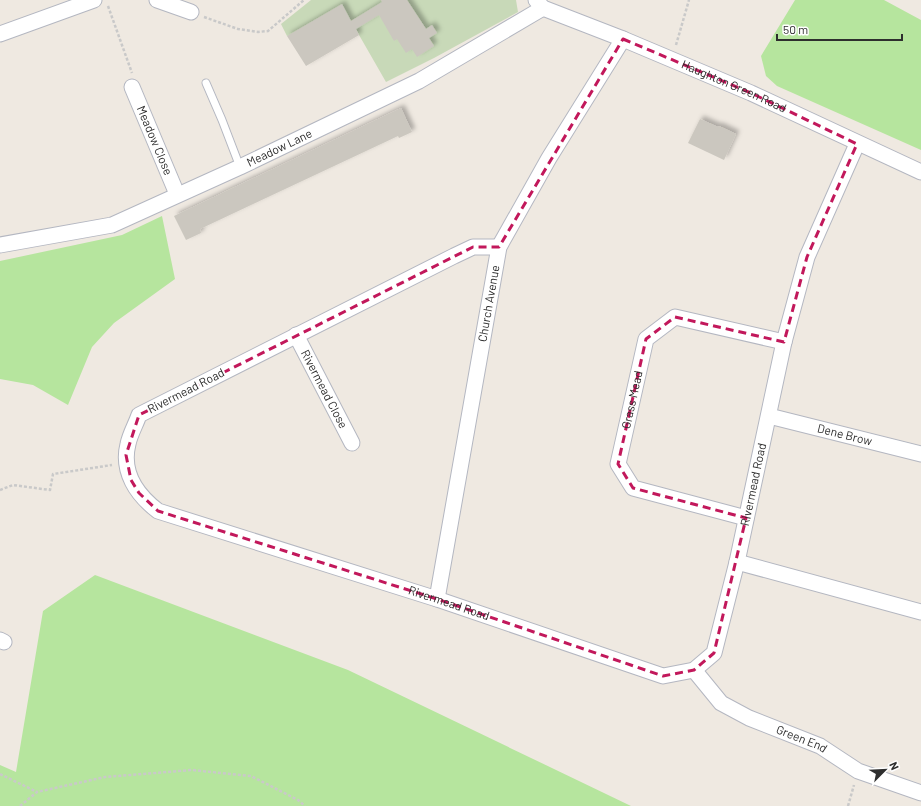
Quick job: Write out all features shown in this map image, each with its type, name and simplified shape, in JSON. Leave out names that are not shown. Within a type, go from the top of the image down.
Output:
[{"type":"street","points":[[0,34],[94,0]]},
{"type":"street","points":[[157,0],[191,12]]},
{"type":"street","name":"Haughton Green Road","points":[[540,4],[751,93],[857,144],[921,172]]},
{"type":"street","name":"Meadow Lane","points":[[0,245],[112,225],[177,194],[240,167],[419,81],[540,4]]},
{"type":"street","name":"Church Avenue","points":[[437,599],[499,247],[549,158],[623,39]]},
{"type":"street","name":"Meadow Close","points":[[132,87],[177,194]]},
{"type":"street","name":"Rivermead Road","points":[[499,247],[473,247],[140,415],[128,443],[126,455],[131,480],[139,493],[158,511],[437,599],[663,676],[694,670],[714,653],[737,562],[784,342],[807,257],[857,144]]},
{"type":"street","name":"Grass Mead","points":[[746,518],[634,488],[618,464],[646,339],[676,317],[784,342]]},
{"type":"street","name":"Rivermead Close","points":[[296,335],[352,443]]},
{"type":"street","name":"Dene Brow","points":[[769,416],[921,454]]},
{"type":"street","points":[[737,562],[921,612]]},
{"type":"street","name":"Green End","points":[[694,670],[721,703],[749,718],[820,746],[858,771],[921,793]]},
{"type":"lane","points":[[206,83],[240,167]]},
{"type":"path","points":[[106,0],[135,82],[132,87]]},
{"type":"path","points":[[191,12],[238,29],[258,32],[268,31],[304,0]]},
{"type":"path","points":[[671,59],[690,0]]},
{"type":"path","points":[[0,490],[13,484],[50,490],[53,474],[127,463]]},
{"type":"path","points":[[20,806],[37,792],[105,777],[192,770],[251,776],[298,800],[306,806]]},
{"type":"path","points":[[848,806],[858,771]]},
{"type":"path","points":[[0,774],[37,792]]},
{"type":"highlighted area","points":[[623,39],[751,93],[857,144],[807,257],[784,342],[675,317],[646,339],[618,464],[633,488],[746,518],[714,653],[694,670],[663,676],[437,599],[158,511],[139,493],[131,480],[126,455],[139,415],[473,247],[499,247]]},
{"type":"green space","points":[[311,0],[516,0],[518,12],[434,58],[386,82],[351,21],[287,36],[281,24]]},
{"type":"green space","points":[[795,0],[884,0],[921,20],[921,150],[777,86],[766,76],[761,56]]},
{"type":"green space","points":[[162,216],[175,279],[114,323],[92,347],[68,405],[33,385],[0,379],[0,261],[122,235]]},
{"type":"green space","points":[[95,575],[348,670],[631,806],[0,806],[0,765],[16,772],[43,611]]},
{"type":"building","points":[[381,0],[407,0],[426,29],[432,25],[437,33],[429,38],[434,46],[417,57],[412,49],[406,53],[397,39],[394,41],[379,15],[356,29],[359,35],[306,66],[287,36],[342,4],[351,21],[382,2]]},
{"type":"building","points":[[401,108],[412,132],[399,138],[398,136],[200,229],[201,233],[186,240],[174,216]]},
{"type":"building","points":[[700,119],[736,134],[724,160],[688,143]]}]
